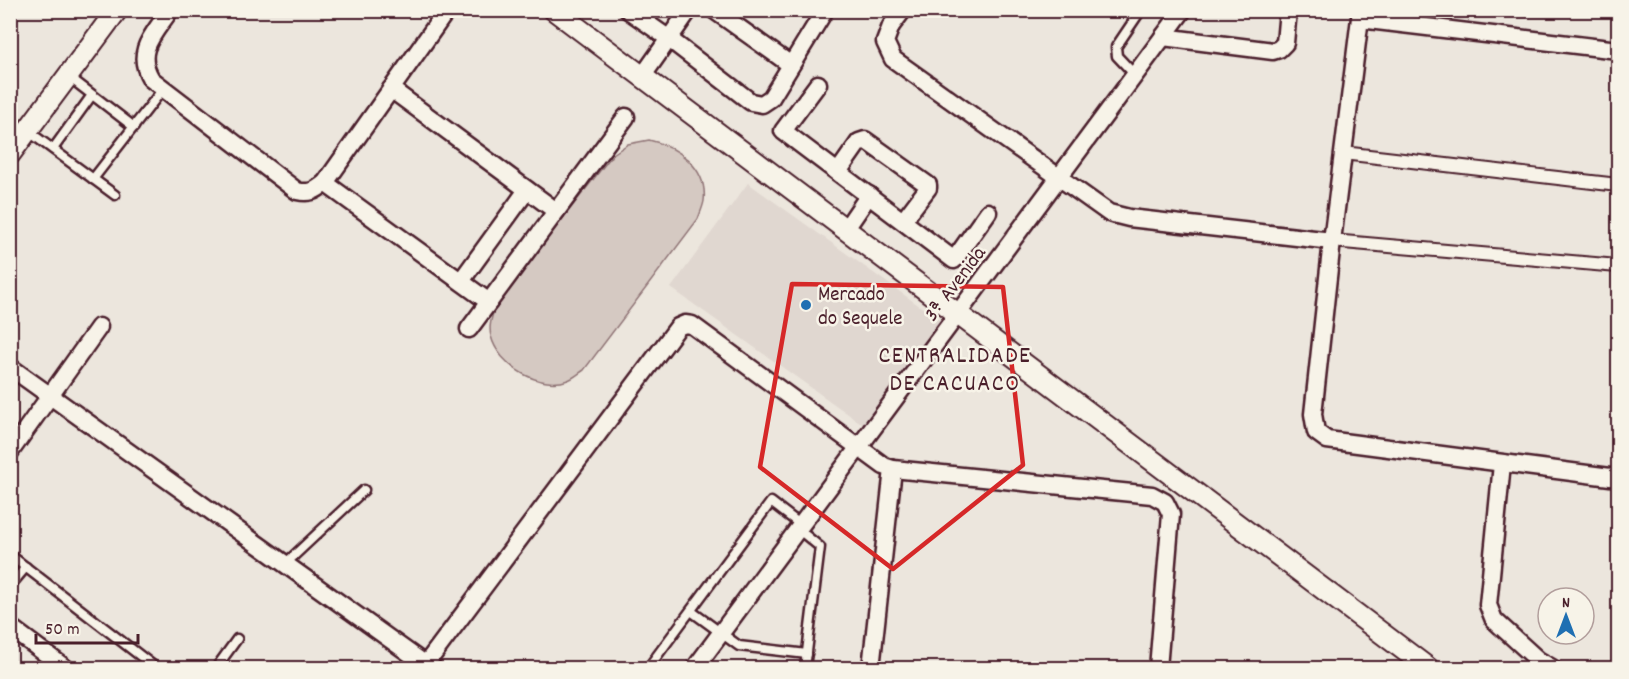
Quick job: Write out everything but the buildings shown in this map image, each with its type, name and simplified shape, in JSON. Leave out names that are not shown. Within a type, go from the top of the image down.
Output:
[{"type":"street","points":[[10,154],[117,10]]},
{"type":"street","points":[[170,10],[148,42],[144,54],[144,68],[151,79],[297,191],[307,193],[315,191],[325,183],[447,10]]},
{"type":"street","points":[[554,10],[1428,669]]},
{"type":"street","points":[[628,10],[751,102],[762,104],[771,98],[825,10]]},
{"type":"street","points":[[642,77],[689,10]]},
{"type":"street","points":[[714,10],[791,65]]},
{"type":"street","points":[[903,10],[891,26],[885,42],[893,59],[1109,213],[1129,218],[1332,241],[1618,266]]},
{"type":"street","name":"3ª Avenida","points":[[695,669],[1183,10]]},
{"type":"street","points":[[1163,37],[1273,51],[1285,43],[1288,10]]},
{"type":"street","points":[[1618,50],[1360,15],[1313,414],[1316,432],[1327,440],[1618,478]]},
{"type":"street","points":[[818,84],[783,132],[954,260],[988,212]]},
{"type":"street","points":[[391,89],[556,211]]},
{"type":"street","points":[[469,329],[626,117]]},
{"type":"street","points":[[838,172],[859,142],[865,140],[928,185],[903,221]]},
{"type":"street","points":[[1343,153],[1618,185]]},
{"type":"street","points":[[325,183],[489,302]]},
{"type":"street","points":[[460,281],[527,190]]},
{"type":"street","points":[[845,230],[869,195]]},
{"type":"street","points":[[10,368],[285,564],[424,667],[678,327],[685,324],[692,325],[884,466],[893,469],[1152,495],[1165,502],[1171,514],[1158,669]]},
{"type":"street","points":[[10,452],[99,327]]},
{"type":"street","points":[[1502,464],[1488,605],[1494,620],[1538,660],[1552,669]]},
{"type":"street","points":[[871,669],[893,469]]},
{"type":"street","points":[[10,627],[65,669]]},
{"type":"lane","points":[[1135,75],[1117,56],[1116,47],[1141,10]]},
{"type":"lane","points":[[68,76],[134,127]]},
{"type":"lane","points":[[93,179],[163,89]]},
{"type":"lane","points":[[53,149],[93,95]]},
{"type":"lane","points":[[28,131],[115,195]]},
{"type":"lane","points":[[285,564],[364,490]]},
{"type":"lane","points":[[648,669],[771,502],[820,547],[805,669]]},
{"type":"lane","points":[[10,555],[156,669]]},
{"type":"lane","points":[[10,586],[26,567]]},
{"type":"lane","points":[[691,611],[739,646],[807,654]]},
{"type":"lane","points":[[216,669],[237,639]]},
{"type":"highlighted area","points":[[792,284],[1003,287],[1023,465],[893,569],[760,467]]},
{"type":"shaded area","points":[[649,140],[680,153],[696,169],[704,189],[704,201],[698,219],[584,370],[570,379],[557,382],[533,379],[511,366],[495,347],[490,324],[496,304],[613,154],[628,144]]},
{"type":"shaded area","name":"Mercado do Sequele","points":[[748,183],[942,322],[865,426],[671,288]]},
{"type":"place","name":"Mercado do Sequele","points":[[806,305]]},
{"type":"district","name":"CENTRALIDADE DE CACUACO","points":[[955,368]]}]
